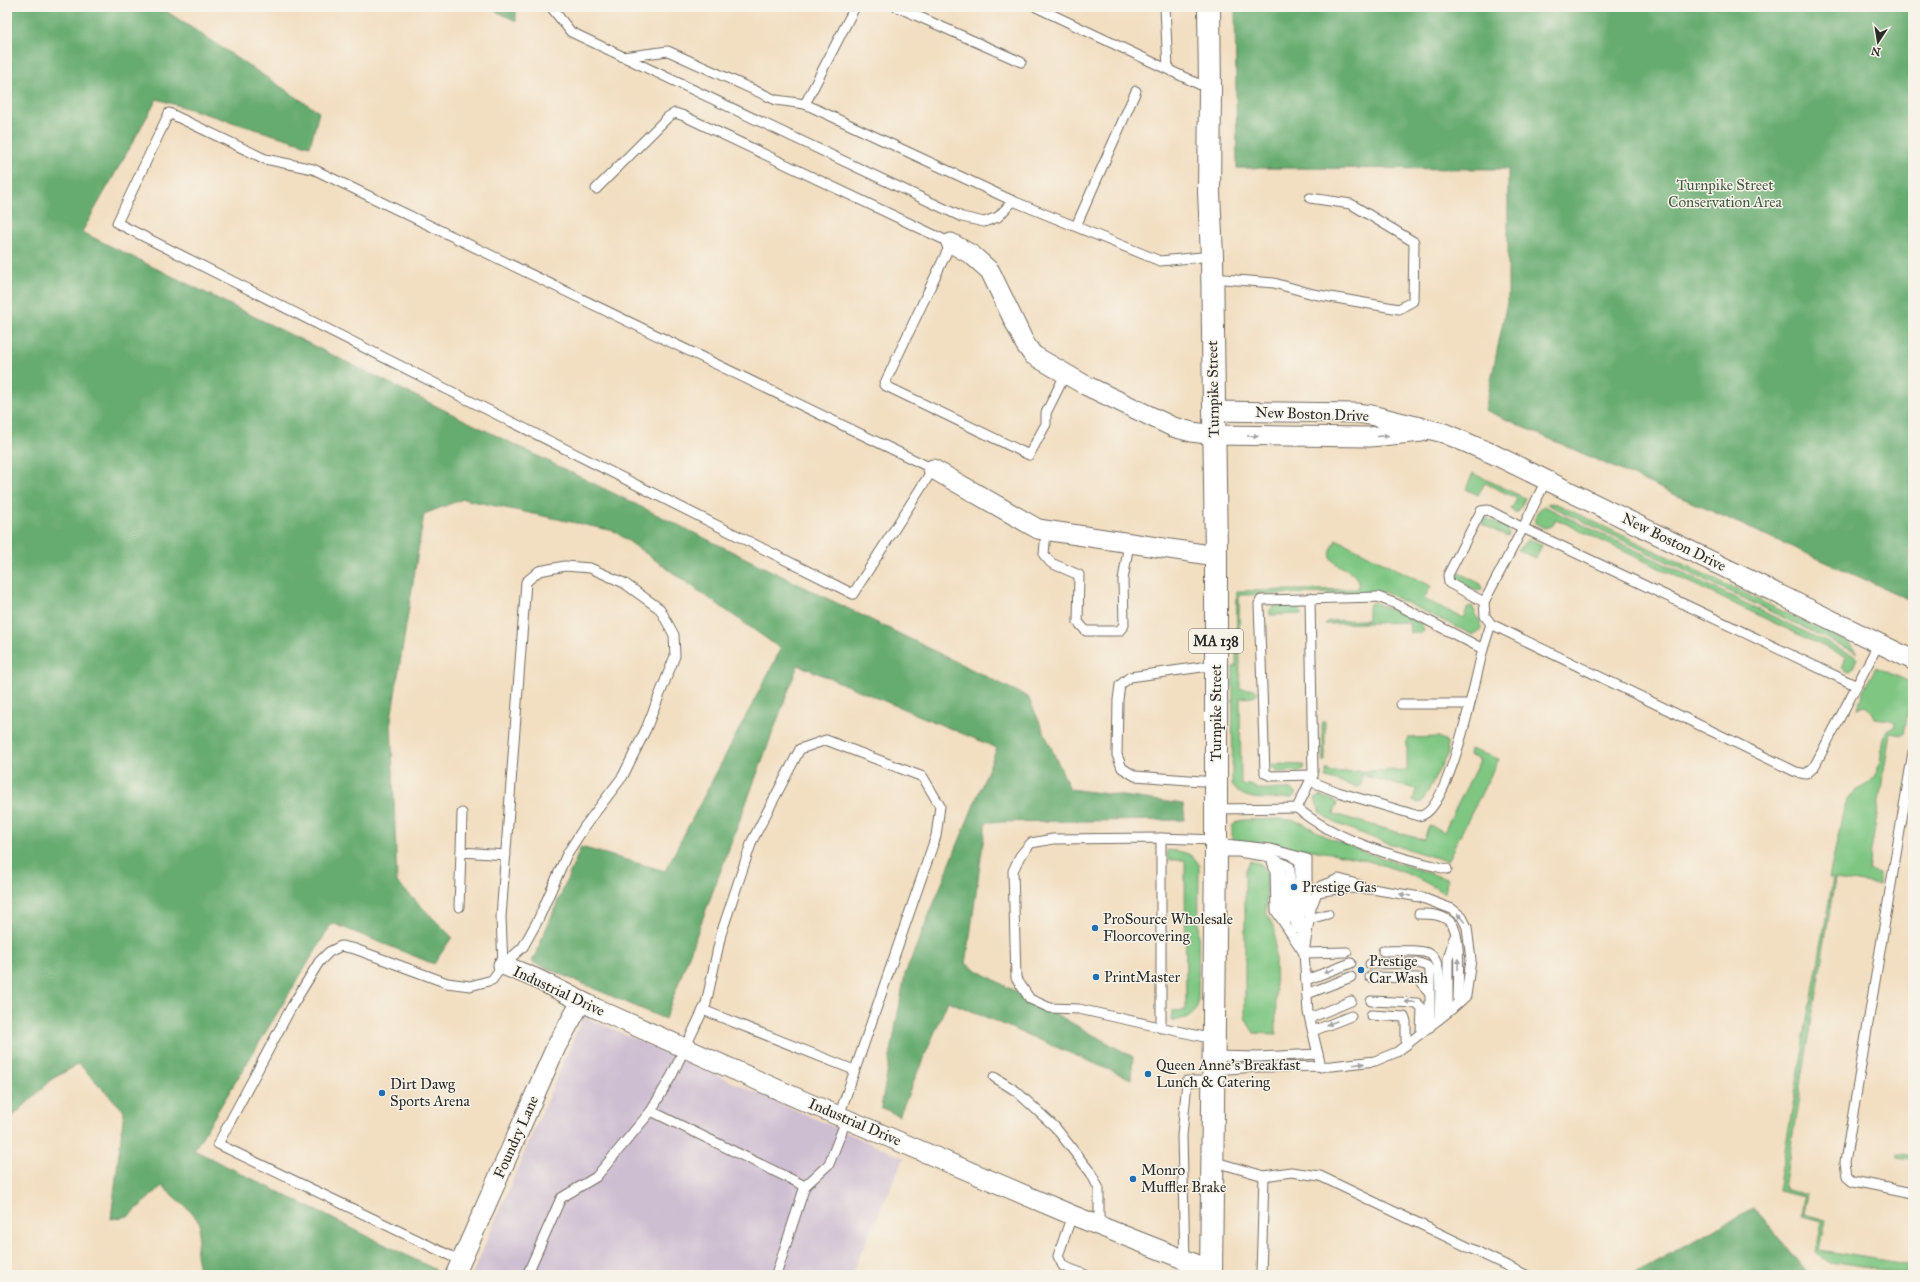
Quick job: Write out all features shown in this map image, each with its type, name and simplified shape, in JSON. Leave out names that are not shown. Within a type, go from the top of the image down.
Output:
[{"type":"main road","name":"Turnpike Street","points":[[1209,7],[1209,192],[1212,256],[1215,411],[1216,556],[1214,1062],[1211,1273]]},
{"type":"street","name":"New Boston Drive","points":[[951,243],[972,256],[990,271],[1025,344],[1033,355],[1065,374],[1173,427],[1192,432],[1214,435],[1370,437],[1432,430]]},
{"type":"street","name":"New Boston Drive","points":[[1215,411],[1356,413],[1402,422],[1460,439],[1913,660]]},
{"type":"street","points":[[933,468],[1038,529],[1216,556]]},
{"type":"street","name":"Industrial Drive","points":[[503,965],[535,978],[581,1002],[843,1117],[1211,1273]]},
{"type":"street","name":"Foundry Lane","points":[[458,1268],[556,1047],[581,1002]]},
{"type":"lane","points":[[551,7],[571,32],[962,217],[984,222],[998,217],[1013,201]]},
{"type":"lane","points":[[805,104],[855,7]]},
{"type":"lane","points":[[896,7],[1021,62]]},
{"type":"lane","points":[[1036,7],[1054,11],[1210,90]]},
{"type":"lane","points":[[1165,7],[1168,69]]},
{"type":"lane","points":[[623,57],[668,51],[776,100],[805,104],[1013,201],[1160,261],[1212,256]]},
{"type":"lane","points":[[1076,226],[1136,91]]},
{"type":"lane","points":[[596,190],[668,117],[675,113],[684,116],[951,243],[884,385],[1029,455],[1046,424],[1046,413],[1065,374]]},
{"type":"lane","points":[[169,114],[265,159],[313,170],[933,468],[853,594],[116,223],[169,114]]},
{"type":"lane","points":[[1212,278],[1274,282],[1313,294],[1399,309],[1413,301],[1414,242],[1351,204],[1310,198]]},
{"type":"lane","points":[[1546,480],[1523,528],[1484,602],[1484,616],[1491,624],[1802,774],[1806,774],[1814,767],[1879,643]]},
{"type":"lane","points":[[1484,602],[1453,585],[1448,579],[1478,515],[1485,509],[1856,685]]},
{"type":"lane","points":[[1046,530],[1044,555],[1051,563],[1079,575],[1078,622],[1086,631],[1119,631],[1124,625],[1123,580],[1129,543]]},
{"type":"lane","points":[[458,1268],[218,1144],[292,1006],[318,962],[329,952],[341,946],[355,949],[447,983],[470,986],[492,980],[503,965],[523,948],[538,920],[567,854],[585,826],[623,776],[646,729],[675,656],[674,635],[660,609],[624,584],[590,568],[565,566],[539,571],[526,582],[501,917],[503,965]]},
{"type":"lane","points":[[1483,649],[1387,600],[1371,597],[1260,600],[1265,773],[1271,776],[1311,778],[1338,792],[1419,816],[1424,815],[1438,800],[1455,759],[1483,649],[1491,624]]},
{"type":"lane","points":[[1297,808],[1311,778],[1310,598]]},
{"type":"lane","points":[[1215,782],[1135,776],[1122,768],[1117,755],[1120,685],[1130,677],[1216,665]]},
{"type":"lane","points":[[1401,704],[1469,704]]},
{"type":"lane","points":[[527,1275],[561,1198],[596,1177],[651,1111],[672,1075],[684,1047],[704,1010],[721,934],[752,841],[800,749],[826,740],[924,777],[940,806],[936,836],[854,1070],[843,1117],[829,1164],[805,1186],[776,1275]]},
{"type":"lane","points":[[1913,752],[1912,767],[1845,1166],[1847,1176],[1853,1181],[1913,1193]]},
{"type":"lane","points":[[1215,809],[1297,808],[1311,820],[1325,828],[1368,846],[1447,869]]},
{"type":"lane","points":[[459,907],[462,813]]},
{"type":"lane","points":[[1161,838],[1161,1028]]},
{"type":"lane","points":[[1304,953],[1311,908],[1319,887],[1339,879],[1372,889],[1420,898],[1452,909],[1462,917],[1467,927],[1471,963],[1467,992],[1448,1012],[1397,1052],[1371,1062],[1321,1067],[1257,1067],[1214,1062],[1161,1028],[1080,1009],[1050,1008],[1030,999],[1016,978],[1013,870],[1020,856],[1031,843],[1053,839],[1161,838],[1298,858],[1300,861],[1299,906],[1307,994],[1310,1018],[1321,1067]]},
{"type":"lane","points":[[461,852],[506,855]]},
{"type":"lane","points":[[1271,853],[1290,867],[1291,908],[1304,953]]},
{"type":"lane","points":[[1271,853],[1275,872],[1276,911],[1304,953]]},
{"type":"lane","points":[[1309,919],[1328,914]]},
{"type":"lane","points":[[1419,914],[1434,915],[1445,918],[1452,925],[1456,934],[1458,1003]]},
{"type":"lane","points":[[1448,1012],[1448,959],[1456,934]]},
{"type":"lane","points":[[1383,951],[1426,953],[1435,959],[1439,970],[1439,1019]]},
{"type":"lane","points":[[1304,953],[1347,952]]},
{"type":"lane","points":[[1306,980],[1351,963]]},
{"type":"lane","points":[[1370,964],[1419,963],[1427,966],[1430,971],[1430,1027]]},
{"type":"lane","points":[[1307,994],[1351,977]]},
{"type":"lane","points":[[1370,977],[1420,978],[1424,982],[1430,996]]},
{"type":"lane","points":[[1310,1018],[1351,1001]]},
{"type":"lane","points":[[1370,1001],[1418,1003],[1422,1008],[1421,1033]]},
{"type":"lane","points":[[704,1010],[854,1070]]},
{"type":"lane","points":[[1371,1015],[1404,1017],[1406,1022],[1406,1045]]},
{"type":"lane","points":[[1313,1031],[1351,1016]]},
{"type":"lane","points":[[1185,1261],[1182,1136],[1187,1081],[1214,1062],[1258,1057],[1318,1054]]},
{"type":"lane","points":[[994,1077],[1016,1091],[1055,1127],[1091,1173],[1099,1190],[1099,1226]]},
{"type":"lane","points":[[651,1111],[805,1186]]},
{"type":"lane","points":[[1212,1161],[1264,1176],[1291,1172],[1320,1176],[1526,1275]]},
{"type":"lane","points":[[1261,1275],[1264,1176]]},
{"type":"lane","points":[[1072,1215],[1058,1256],[1063,1266],[1086,1275]]},
{"type":"lane","points":[[1060,1275],[1063,1266]]},
{"type":"shaded area","points":[[583,1016],[904,1158],[851,1275],[472,1275]]},
{"type":"green space","points":[[7,7],[160,7],[319,112],[310,146],[157,99],[82,232],[1028,697],[1070,789],[1183,804],[1185,820],[986,822],[966,964],[1133,1057],[1131,1079],[948,1001],[899,1116],[881,1107],[905,974],[997,748],[798,665],[665,1019],[532,962],[581,847],[665,871],[781,649],[614,531],[463,499],[424,514],[391,719],[397,882],[452,937],[434,964],[332,923],[194,1150],[436,1270],[432,1275],[200,1275],[196,1255],[200,1223],[190,1211],[162,1186],[129,1216],[111,1219],[124,1111],[79,1064],[52,1079],[7,1122]]},
{"type":"green space","points":[[487,7],[516,7],[516,21]]},
{"type":"green space","name":"Turnpike Street Conservation Area","points":[[1235,7],[1913,7],[1913,601],[1485,410],[1508,297],[1508,169],[1237,168]]},
{"type":"green space","points":[[1473,473],[1525,498],[1518,512],[1513,512],[1511,509],[1517,499],[1485,483],[1478,495],[1466,489]]},
{"type":"green space","points":[[1547,504],[1557,504],[1849,643],[1857,653]]},
{"type":"green space","points":[[1544,506],[1857,657],[1853,668],[1847,672],[1842,668],[1846,657],[1556,519],[1552,526],[1544,528],[1535,523],[1535,518],[1540,509]]},
{"type":"green space","points":[[1486,518],[1507,528],[1509,535],[1506,536],[1482,524],[1483,519]]},
{"type":"green space","points":[[1336,539],[1431,586],[1424,599],[1463,618],[1468,607],[1472,606],[1481,624],[1481,630],[1473,635],[1384,592],[1239,595],[1240,689],[1254,689],[1258,692],[1254,697],[1240,698],[1241,784],[1251,785],[1257,789],[1292,789],[1296,793],[1292,798],[1276,799],[1259,799],[1244,795],[1237,791],[1232,785],[1233,667],[1236,667],[1237,591],[1358,589],[1358,582],[1355,576],[1338,565],[1331,557],[1331,551]]},
{"type":"green space","points":[[1527,540],[1535,541],[1542,545],[1536,558],[1518,550]]},
{"type":"green space","points":[[1459,573],[1481,584],[1482,590],[1477,591],[1457,580],[1455,576]]},
{"type":"green space","points":[[1374,602],[1422,624],[1424,631],[1421,633],[1410,633],[1409,622],[1325,624],[1328,621],[1368,620],[1368,607]]},
{"type":"green space","points":[[1274,606],[1295,606],[1299,608],[1302,614],[1270,615],[1270,610]]},
{"type":"green space","points":[[1876,667],[1912,683],[1904,734],[1890,733],[1868,870],[1879,873],[1879,885],[1835,879],[1784,1188],[1808,1194],[1804,1214],[1826,1220],[1820,1250],[1913,1265],[1913,1275],[1829,1262],[1816,1252],[1822,1221],[1802,1216],[1805,1196],[1778,1190],[1833,878],[1829,878],[1844,808],[1851,795],[1868,784],[1878,770],[1886,731],[1894,727],[1895,723],[1891,720],[1874,718],[1871,711],[1865,706],[1858,708],[1863,691]]},
{"type":"green space","points":[[1322,722],[1325,722],[1325,761],[1323,761]]},
{"type":"green space","points":[[1439,737],[1447,742],[1448,753],[1422,802],[1417,803],[1413,801],[1416,789],[1362,775],[1361,785],[1356,787],[1326,778],[1326,770],[1329,772],[1407,770],[1407,738]]},
{"type":"green space","points":[[1470,749],[1499,759],[1447,861],[1381,841],[1335,823],[1320,813],[1315,799],[1319,796],[1333,800],[1337,803],[1334,814],[1424,840],[1428,827],[1431,826],[1444,832],[1480,760],[1469,755]]},
{"type":"green space","points":[[1272,764],[1304,765],[1302,771],[1277,772],[1273,768]]},
{"type":"green space","points":[[1279,819],[1292,820],[1302,823],[1327,837],[1364,852],[1447,879],[1445,894],[1421,880],[1370,861],[1314,850],[1232,841],[1232,826],[1238,821]]},
{"type":"green space","points":[[1913,828],[1913,859],[1909,858],[1907,855]]},
{"type":"green space","points":[[1167,850],[1186,853],[1193,857],[1199,865],[1198,1004],[1191,1015],[1180,1020],[1171,1020],[1172,1011],[1186,1010],[1185,860],[1168,860]]},
{"type":"green space","points":[[1250,861],[1261,864],[1264,868],[1267,877],[1266,912],[1275,930],[1276,1034],[1254,1033],[1246,1020],[1245,872]]},
{"type":"green space","points":[[1913,1141],[1913,1159],[1897,1157],[1897,1154],[1899,1153],[1911,1154]]},
{"type":"green space","points":[[1754,1208],[1808,1274],[1813,1275],[1631,1275]]},
{"type":"place","name":"Prestige Gas","points":[[1294,887]]},
{"type":"place","name":"ProSource Wholesale Floorcovering","points":[[1095,928]]},
{"type":"place","name":"Prestige Car Wash","points":[[1361,970]]},
{"type":"place","name":"PrintMaster","points":[[1096,977]]},
{"type":"place","name":"Queen Anne's Breakfast Lunch & Catering","points":[[1148,1074]]},
{"type":"place","name":"Dirt Dawg Sports Arena","points":[[382,1093]]},
{"type":"place","name":"Monro Muffler Brake","points":[[1133,1179]]}]
